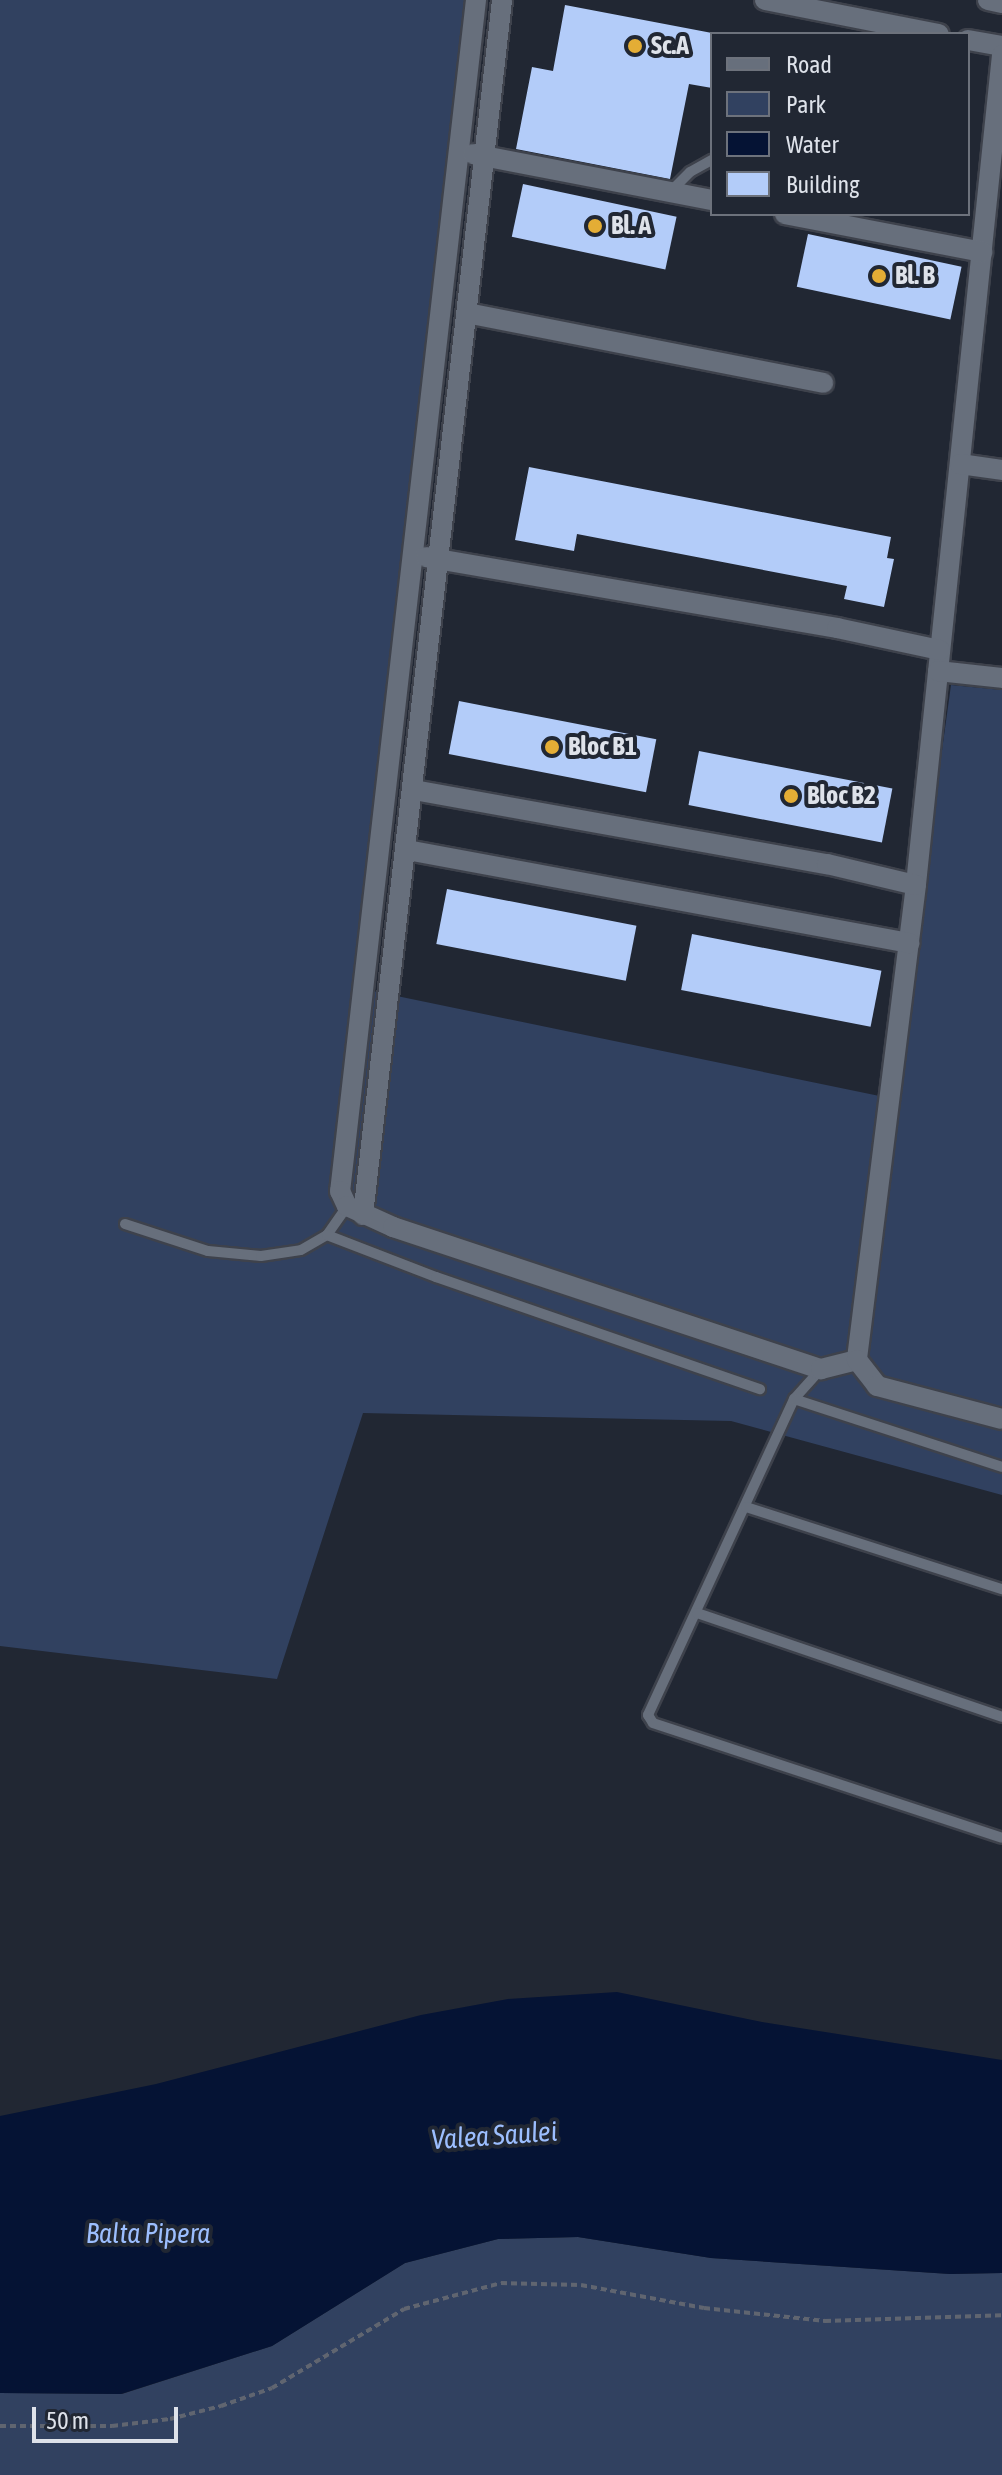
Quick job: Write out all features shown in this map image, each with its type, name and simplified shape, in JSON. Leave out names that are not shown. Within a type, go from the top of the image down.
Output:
[{"type":"street","points":[[476,0],[340,1182],[355,1211],[821,1369],[857,1360]]},
{"type":"street","points":[[355,1211],[407,850],[502,0]]},
{"type":"street","points":[[765,0],[929,32]]},
{"type":"street","points":[[988,0],[1002,3]]},
{"type":"street","points":[[970,40],[1002,46]]},
{"type":"street","points":[[1002,55],[989,247],[960,464],[916,885],[857,1360],[862,1372],[877,1386],[1002,1419]]},
{"type":"street","points":[[457,151],[710,200]]},
{"type":"street","points":[[797,216],[989,247]]},
{"type":"street","points":[[467,313],[823,383]]},
{"type":"street","points":[[424,459],[450,463]]},
{"type":"street","points":[[960,464],[1002,470]]},
{"type":"street","points":[[414,555],[822,625],[940,650]]},
{"type":"street","points":[[938,671],[1002,678]]},
{"type":"street","points":[[414,790],[827,864],[916,885]]},
{"type":"street","points":[[407,850],[909,943]]},
{"type":"lane","points":[[670,192],[690,172],[710,161]]},
{"type":"lane","points":[[125,1224],[233,1256],[301,1250],[327,1235],[355,1211]]},
{"type":"lane","points":[[327,1235],[436,1277],[760,1389]]},
{"type":"lane","points":[[821,1369],[794,1399],[648,1715],[653,1723],[1002,1838]]},
{"type":"lane","points":[[794,1399],[1002,1467]]},
{"type":"lane","points":[[746,1507],[1002,1589]]},
{"type":"lane","points":[[697,1613],[1002,1717]]},
{"type":"path","points":[[0,2426],[112,2426],[170,2419],[221,2406],[272,2388],[404,2309],[501,2283],[581,2285],[704,2308],[825,2321],[1002,2315]]},
{"type":"green space","points":[[0,0],[482,0],[363,989],[894,1099],[951,685],[1002,690],[1002,1495],[731,1421],[363,1413],[277,1679],[0,1646]]},
{"type":"green space","points":[[578,2237],[711,2258],[950,2274],[1002,2273],[1002,2475],[0,2475],[0,2393],[122,2394],[272,2346],[405,2263],[498,2239]]},
{"type":"water","name":"Balta Pipera","points":[[617,1992],[762,2022],[1002,2060],[1002,2273],[950,2274],[711,2258],[578,2237],[498,2239],[405,2263],[272,2346],[121,2394],[0,2393],[0,2116],[156,2084],[421,2015],[508,1999]]},
{"type":"building","points":[[565,5],[710,33],[710,88],[689,84],[670,179],[516,149],[532,67],[553,71]]},
{"type":"building","name":"Bl. A","points":[[523,184],[677,217],[665,269],[512,237]]},
{"type":"building","name":"Bl. B","points":[[808,234],[962,267],[950,319],[797,287]]},
{"type":"building","points":[[529,467],[891,537],[887,558],[894,559],[884,607],[844,599],[847,586],[577,534],[574,551],[515,540]]},
{"type":"building","name":"Bloc B1","points":[[459,701],[656,739],[646,792],[449,754]]},
{"type":"building","name":"Bloc B2","points":[[699,751],[892,789],[882,843],[689,805]]},
{"type":"building","points":[[447,889],[636,926],[626,981],[436,944]]},
{"type":"building","points":[[692,934],[881,971],[871,1027],[681,990]]},
{"type":"place","name":"Sc.A","points":[[635,46]]},
{"type":"place","name":"Bl. A","points":[[595,226]]},
{"type":"place","name":"Bl. B","points":[[879,276]]},
{"type":"place","name":"Bloc B1","points":[[552,747]]},
{"type":"place","name":"Bloc B2","points":[[791,796]]},
{"type":"water label","name":"Valea Saulei","points":[[494,2135]]}]
